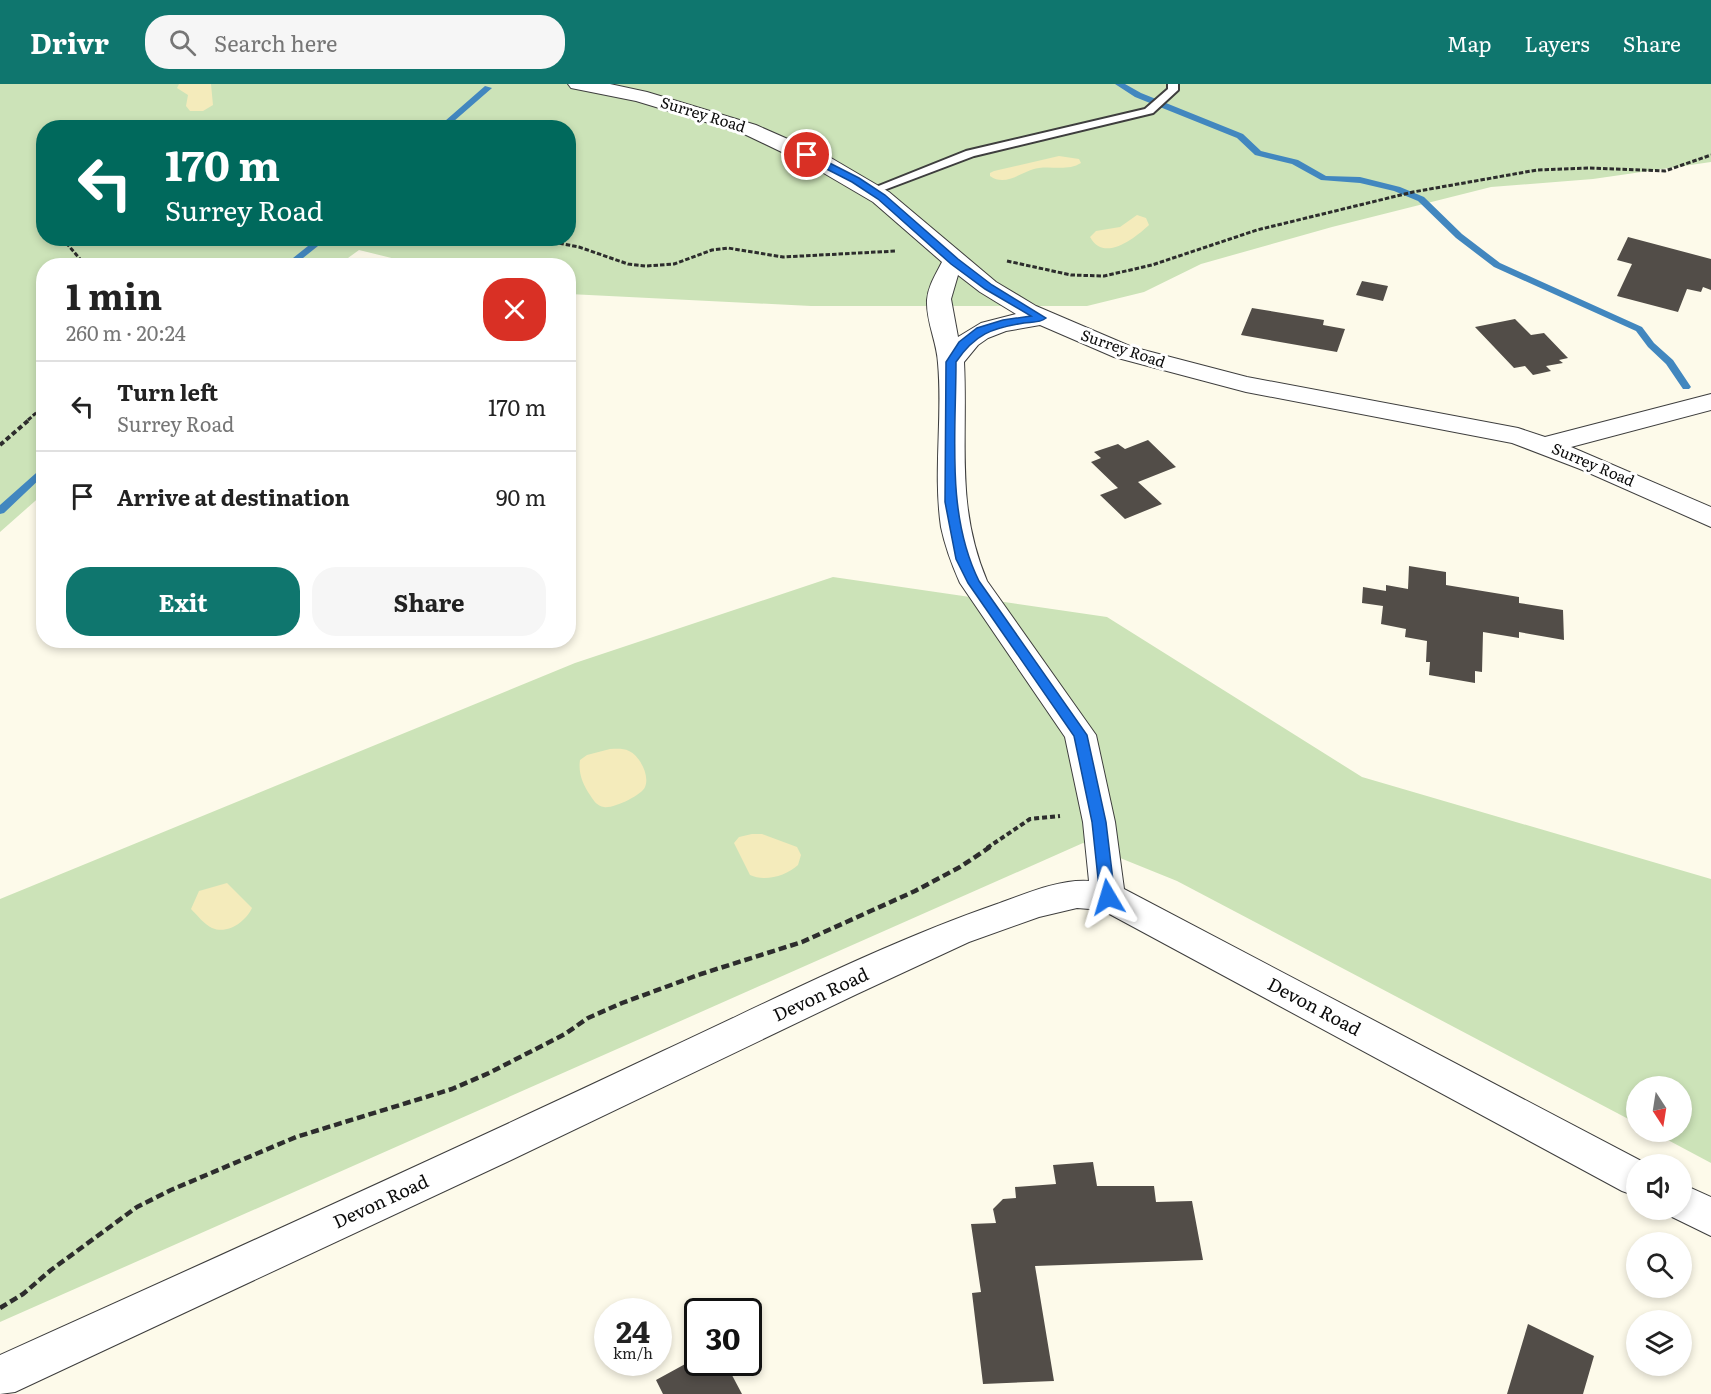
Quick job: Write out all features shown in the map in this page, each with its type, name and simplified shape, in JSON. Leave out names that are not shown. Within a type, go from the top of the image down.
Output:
[{"type":"street","name":"Surrey Road","points":[[578,84],[640,96],[749,129],[823,163],[872,191],[988,287],[1041,318],[1150,360],[1246,384],[1489,430],[1545,445],[1711,518]]},
{"type":"street","points":[[954,261],[944,280],[939,300],[951,362],[951,502],[962,559],[974,583],[1080,735],[1099,822],[1108,897]]},
{"type":"street","points":[[951,362],[963,344],[981,330],[1003,323],[1041,318]]},
{"type":"street","points":[[1545,445],[1711,402]]},
{"type":"street","name":"Devon Road","points":[[0,1377],[495,1149],[844,983],[957,932],[1036,904],[1077,894],[1108,897],[1626,1173]]},
{"type":"street","points":[[1692,1208],[1711,1218]]},
{"type":"lane","points":[[872,191],[970,153],[1149,111],[1173,87]]},
{"type":"path","points":[[1001,260],[1071,275],[1104,276],[1152,265],[1257,230],[1413,192],[1520,172],[1558,168],[1665,171],[1711,155]]},
{"type":"path","points":[[69,246],[79,258]]},
{"type":"path","points":[[572,246],[615,261],[646,266],[674,264],[712,250],[728,248],[783,256],[879,250],[903,251]]},
{"type":"path","points":[[0,446],[36,413]]},
{"type":"green space","points":[[0,84],[1711,84],[1711,162],[1593,179],[1491,187],[1332,227],[1201,264],[1144,292],[1087,306],[811,306],[576,294],[576,258],[392,258],[359,250],[348,258],[36,258],[36,500],[0,532]]},
{"type":"green space","points":[[833,577],[1107,617],[1362,777],[1711,879],[1711,1163],[1672,1142],[1692,1142],[1692,1076],[1626,1076],[1626,1118],[1177,881],[1083,843],[0,1322],[0,899],[575,663]]},
{"type":"sand","points":[[179,84],[211,84],[213,105],[203,111],[190,111],[186,106],[188,95],[177,88]]},
{"type":"sand","points":[[1059,156],[1079,159],[1081,163],[1066,168],[1033,169],[1002,180],[990,176],[990,173],[994,171]]},
{"type":"sand","points":[[1137,215],[1146,218],[1149,225],[1120,246],[1103,248],[1090,237],[1096,231],[1120,227]]},
{"type":"sand","points":[[610,749],[624,749],[637,757],[643,767],[646,783],[643,790],[633,797],[620,804],[604,807],[596,803],[585,787],[580,774],[580,760],[587,755]]},
{"type":"sand","points":[[762,834],[797,847],[801,855],[798,865],[775,877],[762,878],[750,875],[734,843],[739,837]]},
{"type":"sand","points":[[227,883],[252,908],[236,926],[218,930],[207,925],[191,909],[199,891]]},
{"type":"building","points":[[1628,237],[1711,259],[1711,290],[1703,287],[1701,292],[1687,289],[1678,312],[1617,296],[1632,264],[1617,260]]},
{"type":"building","points":[[1362,281],[1388,286],[1383,301],[1356,295]]},
{"type":"building","points":[[1252,308],[1324,320],[1323,325],[1345,329],[1337,352],[1241,335]]},
{"type":"building","points":[[1515,319],[1531,335],[1544,333],[1568,358],[1559,360],[1563,363],[1546,366],[1551,371],[1533,375],[1525,366],[1514,368],[1475,327]]},
{"type":"building","points":[[1148,440],[1176,467],[1138,482],[1162,504],[1125,519],[1100,495],[1118,488],[1091,462],[1101,458],[1094,452],[1118,444],[1125,449]]},
{"type":"building","points":[[1409,566],[1446,572],[1446,585],[1519,597],[1519,603],[1563,610],[1564,640],[1519,632],[1519,638],[1483,632],[1482,672],[1475,671],[1475,683],[1429,675],[1430,662],[1426,662],[1427,641],[1405,637],[1406,629],[1381,624],[1383,606],[1362,603],[1363,587],[1386,591],[1386,585],[1408,589]]},
{"type":"building","points":[[1093,1162],[1097,1186],[1154,1186],[1156,1202],[1192,1201],[1203,1260],[1035,1266],[1054,1381],[983,1384],[972,1293],[981,1292],[971,1224],[996,1223],[993,1209],[1003,1199],[1016,1198],[1015,1187],[1056,1184],[1053,1165]]},
{"type":"building","points":[[1528,1324],[1594,1356],[1583,1394],[1507,1394]]},
{"type":"building","points":[[684,1365],[684,1376],[732,1376],[742,1394],[663,1394],[656,1380],[663,1376],[672,1376],[672,1371]]},
{"type":"waterway","points":[[1119,84],[1138,95],[1240,136],[1258,153],[1295,162],[1324,178],[1360,180],[1397,189],[1421,199],[1459,236],[1497,265],[1639,329],[1651,345],[1670,362],[1686,387]]},
{"type":"waterway","points":[[450,120],[488,88]]},
{"type":"waterway","points":[[298,258],[313,246]]},
{"type":"waterway","points":[[0,511],[36,477]]},
{"type":"route","points":[[807,155],[855,180],[881,197],[954,261],[988,287],[1041,318],[1003,323],[981,330],[963,344],[951,362],[951,502],[962,559],[974,583],[1080,735],[1099,822],[1108,897]]}]
